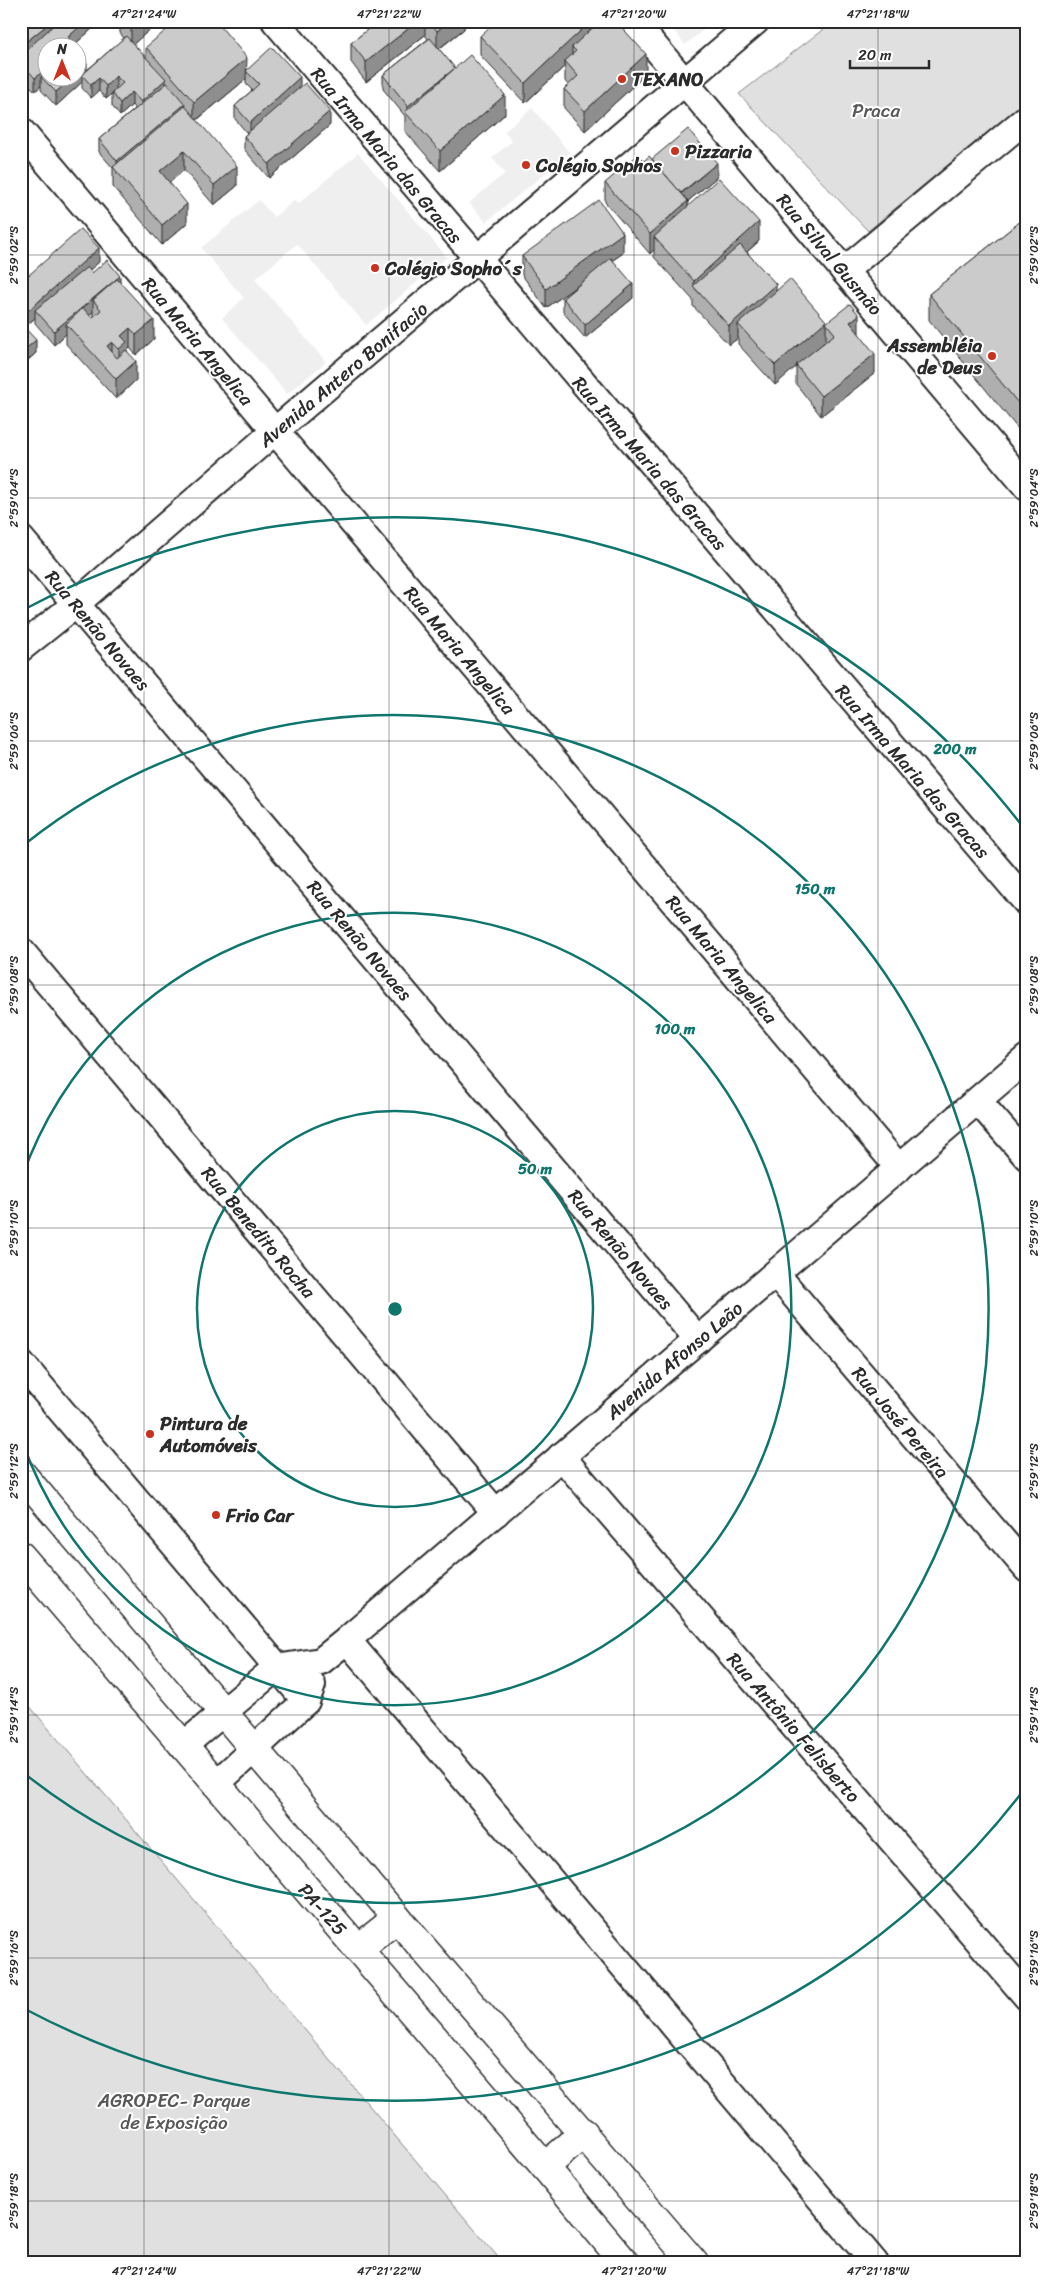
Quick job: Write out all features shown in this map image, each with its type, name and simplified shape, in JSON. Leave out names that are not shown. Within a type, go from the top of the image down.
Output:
[{"type":"main road","points":[[21,1473],[397,1918],[584,2132],[694,2263]]},
{"type":"main road","name":"PA-125","points":[[21,1556],[545,2167],[625,2263]]},
{"type":"main road","points":[[358,1949],[397,1918]]},
{"type":"main road","points":[[545,2167],[584,2132]]},
{"type":"street","name":"Rua Irma Maria das Gracas","points":[[275,21],[476,260],[1027,904]]},
{"type":"street","name":"Rua Silval Gusmão","points":[[633,21],[1027,487]]},
{"type":"street","name":"Avenida Antero Bonifacio","points":[[21,648],[76,604],[275,431],[756,21]]},
{"type":"street","points":[[844,271],[1027,118]]},
{"type":"street","name":"Rua Maria Angelica","points":[[21,131],[899,1168]]},
{"type":"street","name":"Rua Renão Novaes","points":[[21,539],[698,1340]]},
{"type":"street","name":"Rua Benedito Rocha","points":[[21,951],[496,1513]]},
{"type":"street","name":"Avenida Afonso Leão","points":[[321,1661],[1027,1058]]},
{"type":"street","points":[[978,1101],[1027,1157]]},
{"type":"street","name":"Rua José Pereira","points":[[776,1274],[1027,1569]]},
{"type":"street","points":[[21,1363],[276,1668],[306,1701]]},
{"type":"street","name":"Rua Antônio Felisberto","points":[[561,1456],[1027,1997]]},
{"type":"street","points":[[347,1640],[875,2263]]},
{"type":"street","points":[[183,1746],[276,1668],[321,1661],[306,1701],[216,1784]]},
{"type":"shaded area","points":[[667,21],[714,21],[685,45]]},
{"type":"shaded area","name":"Colégio Sophos","points":[[532,108],[570,153],[486,222],[469,203],[505,173],[492,158],[512,141],[504,132]]},
{"type":"shaded area","name":"Colégio Sopho´s","points":[[358,153],[447,257],[366,325],[297,244],[255,279],[326,362],[287,394],[222,318],[244,298],[201,248],[259,200],[274,217],[295,200],[299,203]]},
{"type":"green space","name":"Praca","points":[[834,21],[1027,21],[1027,100],[868,231],[739,94]]},
{"type":"green space","name":"AGROPEC- Parque de Exposição","points":[[21,1696],[503,2263],[21,2263]]},
{"type":"building","points":[[21,21],[52,21],[21,46]]},
{"type":"building","points":[[58,21],[86,21],[69,38],[40,38]]},
{"type":"building","points":[[126,21],[137,21],[131,27]]},
{"type":"building","points":[[177,21],[216,21],[247,58],[194,102],[146,47]]},
{"type":"building","points":[[378,21],[418,21],[366,62],[351,43]]},
{"type":"building","points":[[429,21],[449,21],[437,31]]},
{"type":"building","points":[[496,21],[591,21],[525,83],[480,36]]},
{"type":"building","points":[[600,21],[616,21],[646,54],[585,111],[564,89],[578,76],[565,61],[576,51],[572,47]]},
{"type":"building","points":[[126,36],[166,79],[141,102],[132,92],[120,103],[112,93],[123,83],[116,76],[106,86],[99,78],[91,85],[88,82],[88,70]]},
{"type":"building","points":[[430,38],[455,68],[408,106],[383,75]]},
{"type":"building","points":[[38,39],[38,75],[35,78],[21,63],[21,55]]},
{"type":"building","points":[[272,47],[300,77],[250,123],[235,106],[259,84],[246,71]]},
{"type":"building","points":[[470,55],[505,95],[440,151],[405,112]]},
{"type":"building","points":[[167,83],[185,104],[117,161],[99,139]]},
{"type":"building","points":[[305,83],[330,111],[269,164],[244,136]]},
{"type":"building","points":[[52,88],[61,88],[56,92]]},
{"type":"building","points":[[185,106],[237,166],[214,185],[184,151],[160,171],[187,204],[162,225],[113,167]]},
{"type":"building","points":[[688,129],[717,163],[681,193],[652,159]]},
{"type":"building","points":[[638,155],[644,161],[649,156],[688,201],[650,234],[605,183]]},
{"type":"building","points":[[719,178],[759,222],[694,281],[654,237]]},
{"type":"building","points":[[21,186],[25,191],[21,194]]},
{"type":"building","points":[[599,200],[623,233],[546,289],[522,256]]},
{"type":"building","name":"Assembléia de Deus","points":[[1027,216],[1027,414],[929,294]]},
{"type":"building","points":[[81,229],[99,248],[21,317],[21,282]]},
{"type":"building","points":[[740,245],[776,284],[729,326],[693,286]]},
{"type":"building","points":[[611,258],[633,284],[585,325],[563,298]]},
{"type":"building","points":[[107,260],[120,276],[54,331],[35,310],[87,267],[92,273]]},
{"type":"building","points":[[117,279],[154,320],[136,335],[130,328],[121,336],[127,342],[119,349],[112,342],[107,346],[117,358],[126,350],[136,361],[116,379],[66,324],[83,308],[92,318],[101,310],[93,300]]},
{"type":"building","points":[[790,279],[826,321],[775,365],[738,324]]},
{"type":"building","points":[[850,304],[859,315],[850,322],[875,354],[821,396],[796,365],[835,334],[826,323]]},
{"type":"building","points":[[21,324],[36,340],[21,353]]},
{"type":"place","name":"TEXANO","points":[[622,79]]},
{"type":"place","name":"Pizzaria","points":[[675,151]]},
{"type":"place","name":"Colégio Sophos","points":[[526,165]]},
{"type":"place","name":"Colégio Sopho´s","points":[[375,268]]},
{"type":"place","name":"Assembléia de Deus","points":[[992,356]]},
{"type":"place","name":"Pintura de Automóveis","points":[[150,1434]]},
{"type":"place","name":"Frio Car","points":[[216,1515]]}]
